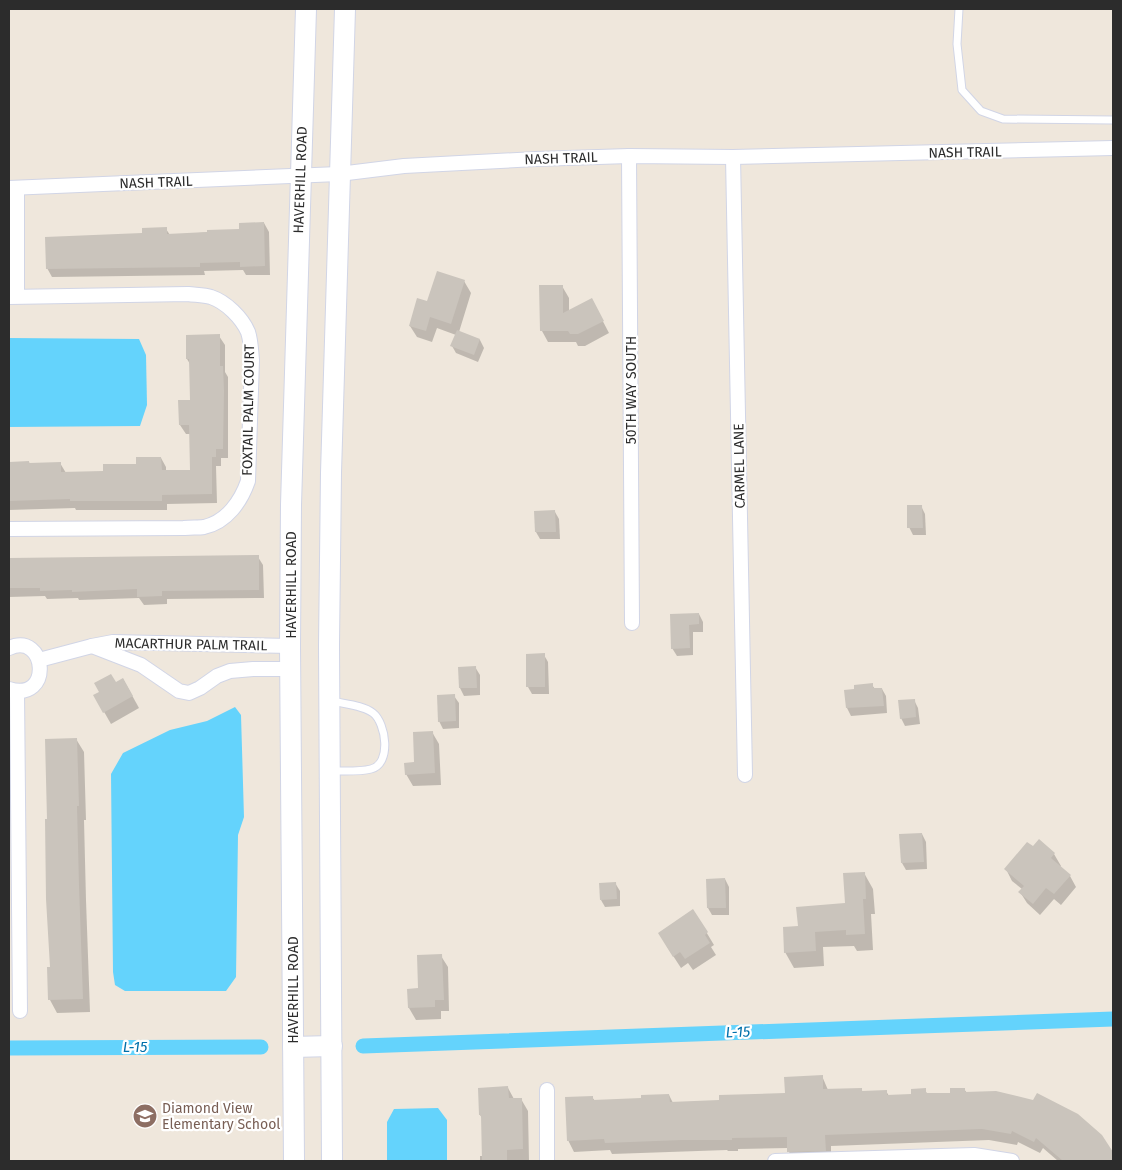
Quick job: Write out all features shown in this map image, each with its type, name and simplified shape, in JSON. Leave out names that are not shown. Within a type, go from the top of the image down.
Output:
[{"type":"street","name":"HAVERHILL ROAD","points":[[294,1161],[290,646],[293,427],[306,9]]},
{"type":"street","points":[[332,1161],[331,473],[345,9]]},
{"type":"street","name":"NASH TRAIL","points":[[13,188],[339,174],[404,166],[536,159],[629,156],[733,157],[1113,148]]},
{"type":"street","name":"50TH WAY SOUTH","points":[[629,156],[632,624]]},
{"type":"street","name":"CARMEL LANE","points":[[733,157],[745,775]]},
{"type":"street","points":[[13,188],[13,297]]},
{"type":"street","name":"FOXTAIL PALM COURT","points":[[9,529],[205,527],[220,520],[232,510],[243,495],[248,480],[251,344],[248,331],[239,318],[227,306],[212,297],[188,294],[13,297]]},
{"type":"street","name":"MACARTHUR PALM TRAIL","points":[[40,660],[113,642],[290,646]]},
{"type":"street","points":[[9,648],[21,646],[29,648],[40,660],[41,668],[37,682],[31,687],[13,690],[14,937],[20,1011]]},
{"type":"street","name":"MACARTHUR PALM TRAIL","points":[[92,646],[141,665],[179,691],[189,693],[218,676],[230,672],[290,668]]},
{"type":"street","points":[[293,1047],[332,1046]]},
{"type":"street","points":[[547,1090],[548,1161]]},
{"type":"street","points":[[775,1161],[974,1155],[1012,1161]]},
{"type":"lane","points":[[958,9],[957,44],[962,90],[981,111],[1003,119],[1113,120]]},
{"type":"lane","points":[[330,700],[372,712],[381,722],[385,740],[383,756],[378,766],[372,769],[330,771]]},
{"type":"water","points":[[9,338],[139,339],[146,355],[147,405],[140,426],[9,427]]},
{"type":"water","points":[[235,707],[241,715],[244,817],[238,835],[236,977],[226,991],[125,991],[115,985],[113,972],[111,774],[123,753],[170,730],[207,721]]},
{"type":"water","points":[[438,1108],[447,1120],[447,1161],[387,1161],[387,1122],[394,1109]]},
{"type":"building","points":[[264,222],[265,266],[240,267],[240,262],[200,263],[200,267],[46,269],[45,237],[142,233],[142,228],[167,227],[167,234],[207,232],[207,230],[239,229],[239,223]]},
{"type":"building","points":[[437,271],[465,280],[451,324],[430,317],[426,331],[409,326],[417,298],[427,301]]},
{"type":"building","points":[[539,285],[563,285],[563,313],[592,298],[604,321],[578,334],[570,334],[568,331],[540,331]]},
{"type":"building","points":[[457,330],[480,339],[474,355],[450,346]]},
{"type":"building","points":[[220,334],[220,366],[223,366],[224,391],[223,449],[216,449],[216,457],[212,457],[212,494],[162,495],[162,501],[70,501],[70,499],[9,501],[9,462],[61,462],[61,472],[103,471],[103,464],[136,464],[136,457],[161,457],[162,470],[190,470],[189,425],[179,425],[178,400],[190,400],[189,359],[186,359],[186,335]]},
{"type":"building","points":[[907,505],[922,505],[923,528],[907,528]]},
{"type":"building","points":[[555,510],[556,532],[535,532],[534,511]]},
{"type":"building","points":[[259,555],[259,590],[162,591],[162,596],[137,597],[137,589],[72,592],[72,590],[40,591],[40,588],[9,588],[9,558]]},
{"type":"building","points":[[699,613],[699,624],[689,625],[690,648],[671,649],[670,614]]},
{"type":"building","points":[[545,653],[545,687],[526,687],[526,654]]},
{"type":"building","points":[[476,666],[477,688],[459,688],[458,667]]},
{"type":"building","points":[[111,674],[116,682],[123,678],[133,696],[103,713],[93,695],[99,692],[94,683]]},
{"type":"building","points":[[873,683],[873,688],[882,688],[884,706],[846,708],[844,690],[854,689],[854,685]]},
{"type":"building","points":[[455,694],[456,721],[438,722],[437,695]]},
{"type":"building","points":[[915,699],[916,717],[900,719],[898,700]]},
{"type":"building","points":[[433,731],[435,773],[405,775],[404,763],[414,762],[413,732]]},
{"type":"building","points":[[77,738],[79,806],[77,806],[83,999],[48,1000],[47,967],[50,967],[46,899],[45,739]]},
{"type":"building","points":[[922,833],[924,862],[901,863],[899,834]]},
{"type":"building","points":[[1039,839],[1055,853],[1051,858],[1071,875],[1054,894],[1046,888],[1033,904],[1018,892],[1024,886],[1004,869],[1027,842],[1033,846]]},
{"type":"building","points":[[865,872],[866,899],[863,899],[865,934],[846,935],[846,930],[815,932],[816,951],[784,953],[783,927],[798,926],[796,907],[845,903],[843,873]]},
{"type":"building","points":[[725,878],[726,908],[707,908],[706,879]]},
{"type":"building","points":[[616,882],[617,899],[600,900],[599,883]]},
{"type":"building","points":[[693,909],[708,932],[705,935],[710,943],[685,959],[680,952],[673,957],[658,933]]},
{"type":"building","points":[[442,954],[444,1000],[435,1000],[435,1007],[408,1008],[407,989],[418,988],[417,955]]},
{"type":"building","points":[[823,1075],[823,1089],[862,1088],[862,1091],[887,1090],[887,1095],[911,1094],[911,1089],[926,1088],[926,1093],[950,1093],[950,1088],[965,1088],[965,1092],[996,1091],[1033,1100],[1037,1093],[1078,1114],[1102,1135],[1113,1152],[1113,1161],[1063,1161],[1036,1138],[1034,1142],[1012,1131],[1011,1134],[982,1129],[825,1135],[826,1151],[787,1152],[787,1137],[605,1143],[604,1139],[567,1141],[565,1097],[593,1096],[593,1100],[641,1098],[641,1095],[669,1094],[670,1102],[719,1100],[719,1095],[785,1093],[784,1077]]},
{"type":"building","points":[[508,1086],[509,1098],[522,1098],[523,1149],[507,1150],[507,1161],[482,1161],[481,1115],[479,1115],[478,1088]]},
{"type":"waterway","name":"L-15","points":[[363,1046],[1113,1019]]},
{"type":"waterway","name":"L-15","points":[[9,1048],[261,1047]]},
{"type":"place","name":"Diamond View Elementary School","points":[[145,1116]]}]
